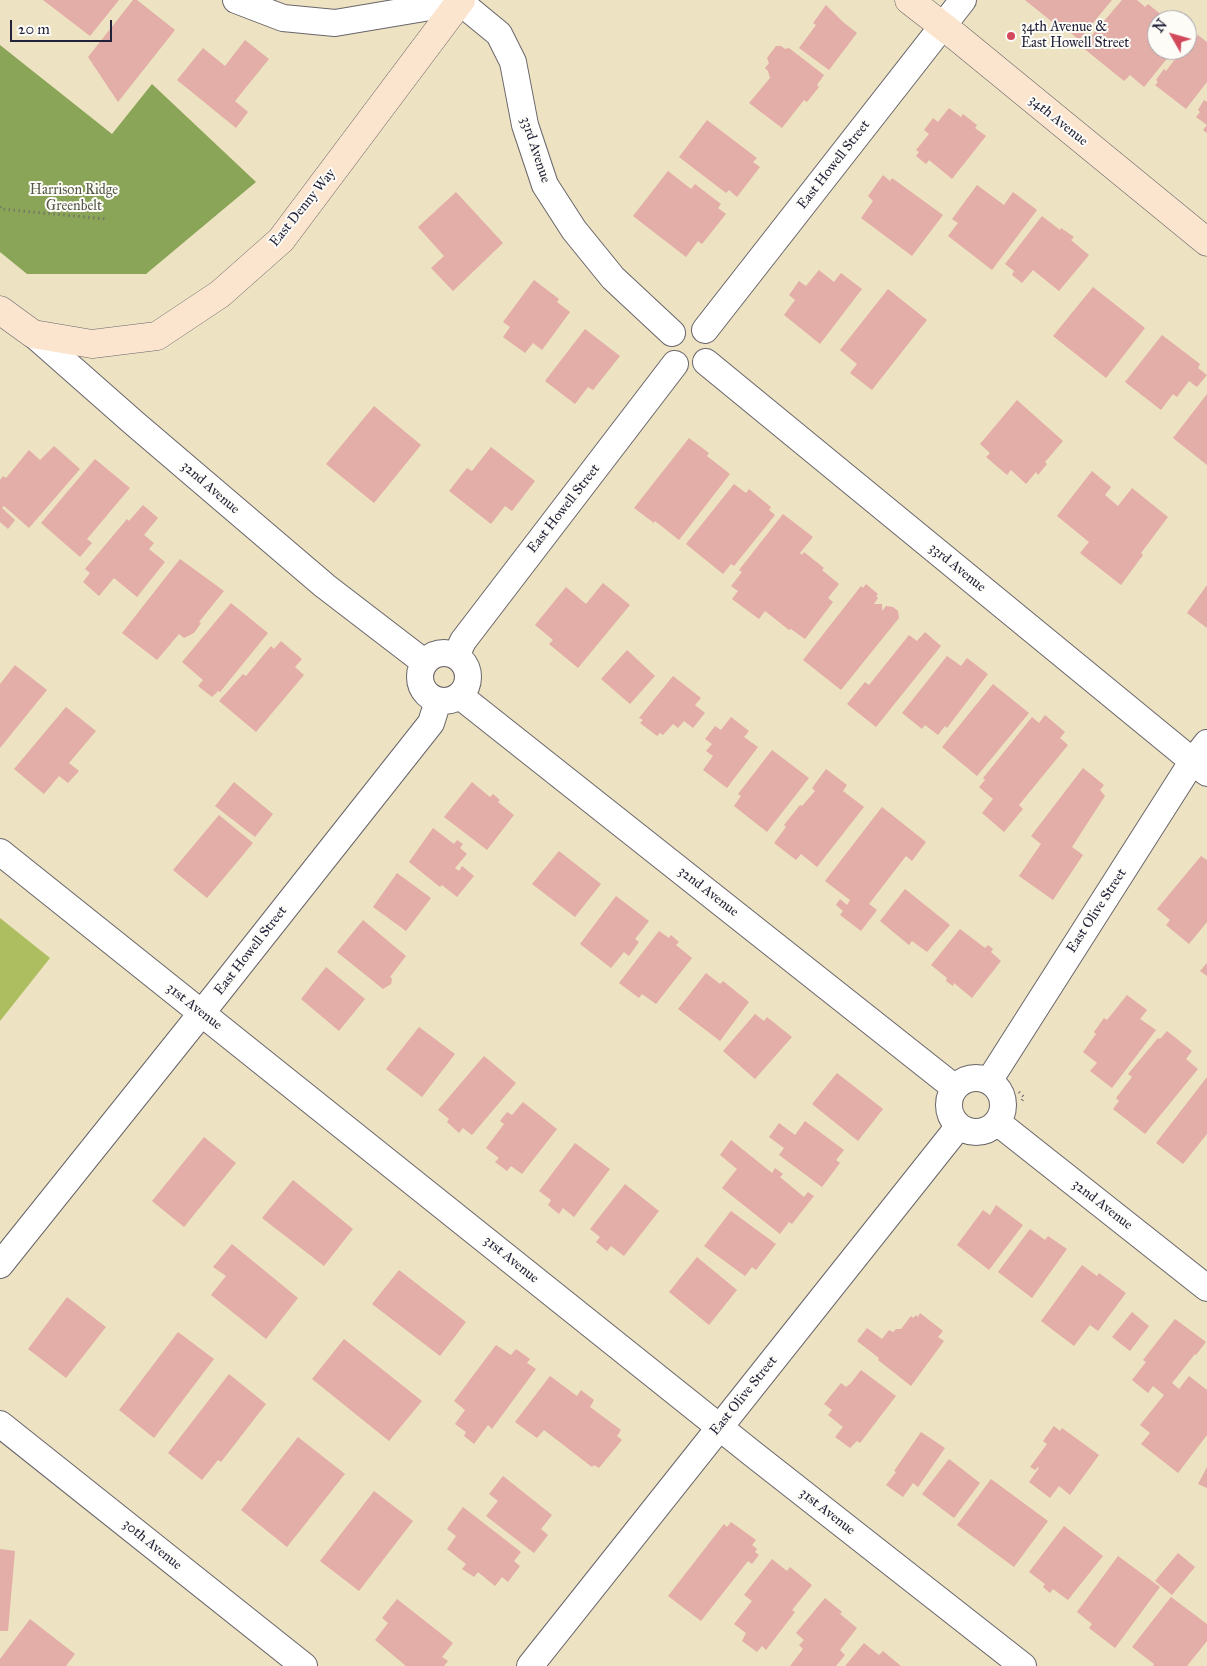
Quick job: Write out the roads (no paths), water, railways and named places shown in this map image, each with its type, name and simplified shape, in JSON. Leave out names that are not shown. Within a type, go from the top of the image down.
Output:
[{"type":"street","points":[[236,0],[283,18],[334,23],[460,1]]},
{"type":"street","name":"34th Avenue","points":[[909,0],[1207,242]]},
{"type":"street","name":"East Howell Street","points":[[705,330],[963,0]]},
{"type":"street","name":"33rd Avenue","points":[[460,1],[499,34],[514,62],[525,125],[545,185],[574,230],[613,278],[672,333]]},
{"type":"street","name":"East Denny Way","points":[[33,334],[92,344],[157,336],[220,294],[281,240],[460,1]]},
{"type":"street","name":"32nd Avenue","points":[[0,310],[33,334],[325,586],[424,662]]},
{"type":"street","points":[[689,324],[696,325],[705,330],[711,339],[712,346],[711,354],[706,362],[695,369],[680,367],[675,364],[669,356],[667,349],[672,333],[682,326],[689,324]]},
{"type":"street","name":"33rd Avenue","points":[[706,362],[1202,760]]},
{"type":"street","name":"East Howell Street","points":[[456,656],[463,641],[675,364]]},
{"type":"street","points":[[445,653],[456,656],[465,665],[468,672],[466,688],[449,699],[431,698],[420,686],[420,669],[424,662],[438,654],[445,653]]},
{"type":"street","name":"East Howell Street","points":[[0,1265],[449,699]]},
{"type":"street","name":"32nd Avenue","points":[[449,699],[955,1088]]},
{"type":"street","name":"East Olive Street","points":[[989,1081],[1202,760]]},
{"type":"street","name":"31st Avenue","points":[[0,852],[719,1427],[1023,1666]]},
{"type":"street","points":[[972,1078],[989,1081],[1001,1093],[1003,1101],[1003,1110],[997,1122],[985,1131],[976,1132],[959,1126],[953,1119],[949,1102],[955,1088],[972,1078]]},
{"type":"street","name":"32nd Avenue","points":[[997,1122],[1207,1288]]},
{"type":"street","name":"East Olive Street","points":[[530,1666],[959,1126]]},
{"type":"street","name":"30th Avenue","points":[[0,1424],[304,1666]]},
{"type":"place","name":"34th Avenue & East Howell Street","points":[[1011,36]]},
{"type":"park label","name":"Harrison Ridge Greenbelt","points":[[74,200]]}]
